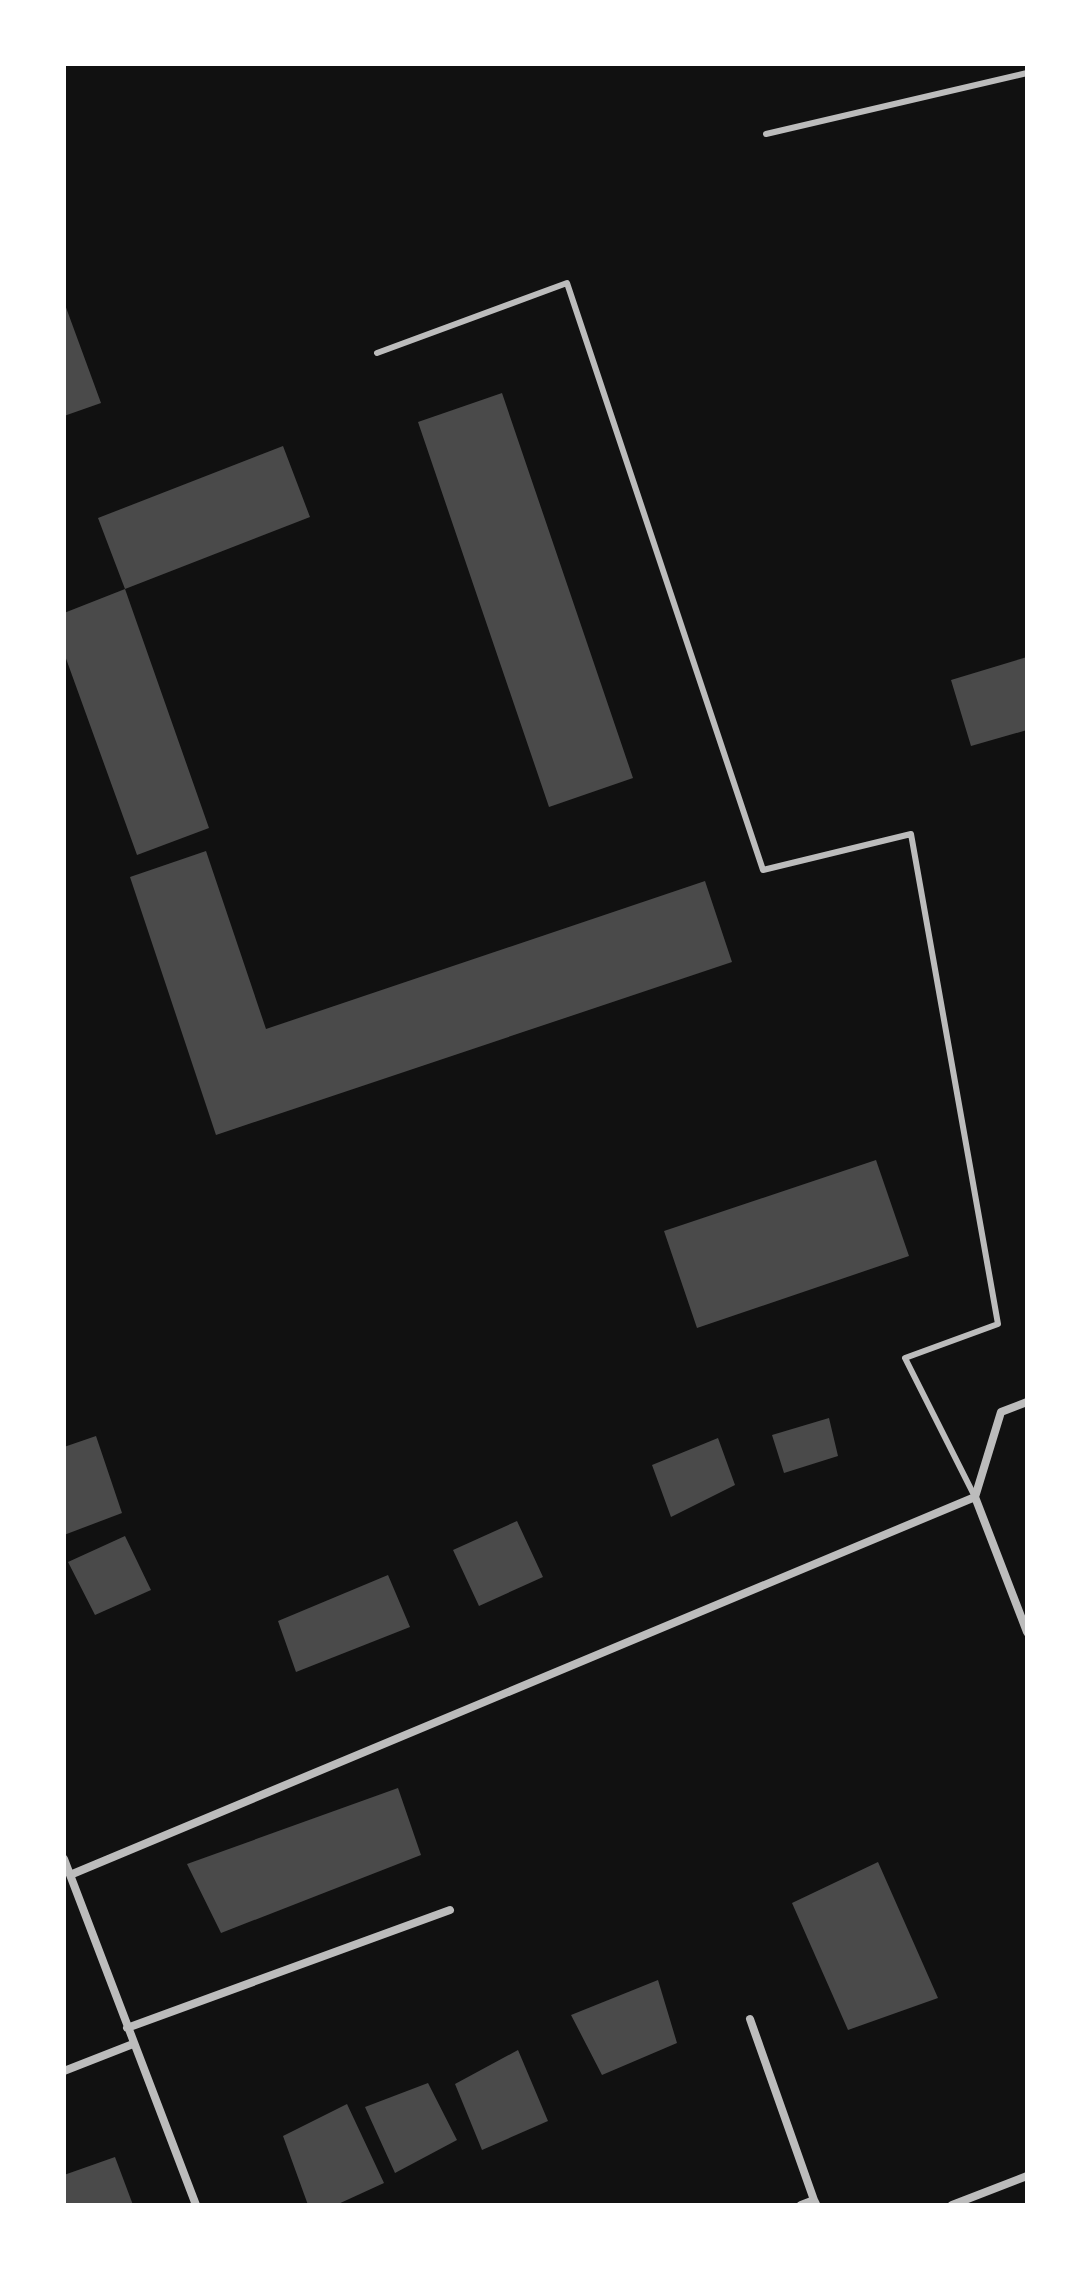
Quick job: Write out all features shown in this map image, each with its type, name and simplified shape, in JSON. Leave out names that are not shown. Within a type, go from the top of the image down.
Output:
[{"type":"street","points":[[1027,1402],[1001,1412],[975,1497],[1027,1632]]},
{"type":"street","points":[[70,1875],[975,1497]]},
{"type":"street","points":[[64,1859],[196,2205]]},
{"type":"street","points":[[127,2028],[450,1910]]},
{"type":"street","points":[[750,2019],[815,2202],[801,2205]]},
{"type":"street","points":[[64,2071],[133,2044]]},
{"type":"street","points":[[952,2205],[1027,2176]]},
{"type":"lane","points":[[766,134],[1027,73]]},
{"type":"lane","points":[[377,353],[567,283],[763,870],[911,834],[998,1324],[905,1358],[975,1497]]},
{"type":"building","points":[[64,302],[101,403],[64,416]]},
{"type":"building","points":[[502,393],[633,778],[549,807],[418,422]]},
{"type":"building","points":[[283,446],[310,517],[125,589],[98,518]]},
{"type":"building","points":[[125,589],[209,828],[137,855],[64,653],[64,613]]},
{"type":"building","points":[[1027,657],[1027,730],[971,746],[951,680]]},
{"type":"building","points":[[206,851],[266,1029],[705,881],[732,962],[216,1135],[130,877]]},
{"type":"building","points":[[876,1160],[909,1256],[697,1328],[664,1231]]},
{"type":"building","points":[[829,1418],[838,1456],[784,1473],[772,1435]]},
{"type":"building","points":[[96,1436],[122,1513],[64,1535],[64,1447]]},
{"type":"building","points":[[718,1438],[735,1485],[671,1517],[652,1465]]},
{"type":"building","points":[[517,1521],[543,1577],[479,1606],[453,1550]]},
{"type":"building","points":[[125,1536],[151,1590],[95,1615],[68,1562]]},
{"type":"building","points":[[388,1575],[410,1627],[296,1672],[278,1621]]},
{"type":"building","points":[[398,1788],[421,1855],[221,1933],[187,1864]]},
{"type":"building","points":[[878,1862],[938,1998],[848,2030],[792,1903]]},
{"type":"building","points":[[658,1980],[677,2043],[602,2075],[571,2015]]},
{"type":"building","points":[[518,2050],[548,2121],[482,2150],[455,2084]]},
{"type":"building","points":[[428,2083],[457,2140],[395,2173],[365,2107]]},
{"type":"building","points":[[347,2104],[384,2183],[336,2205],[308,2205],[283,2136]]},
{"type":"building","points":[[115,2157],[133,2205],[64,2205],[64,2175]]}]
